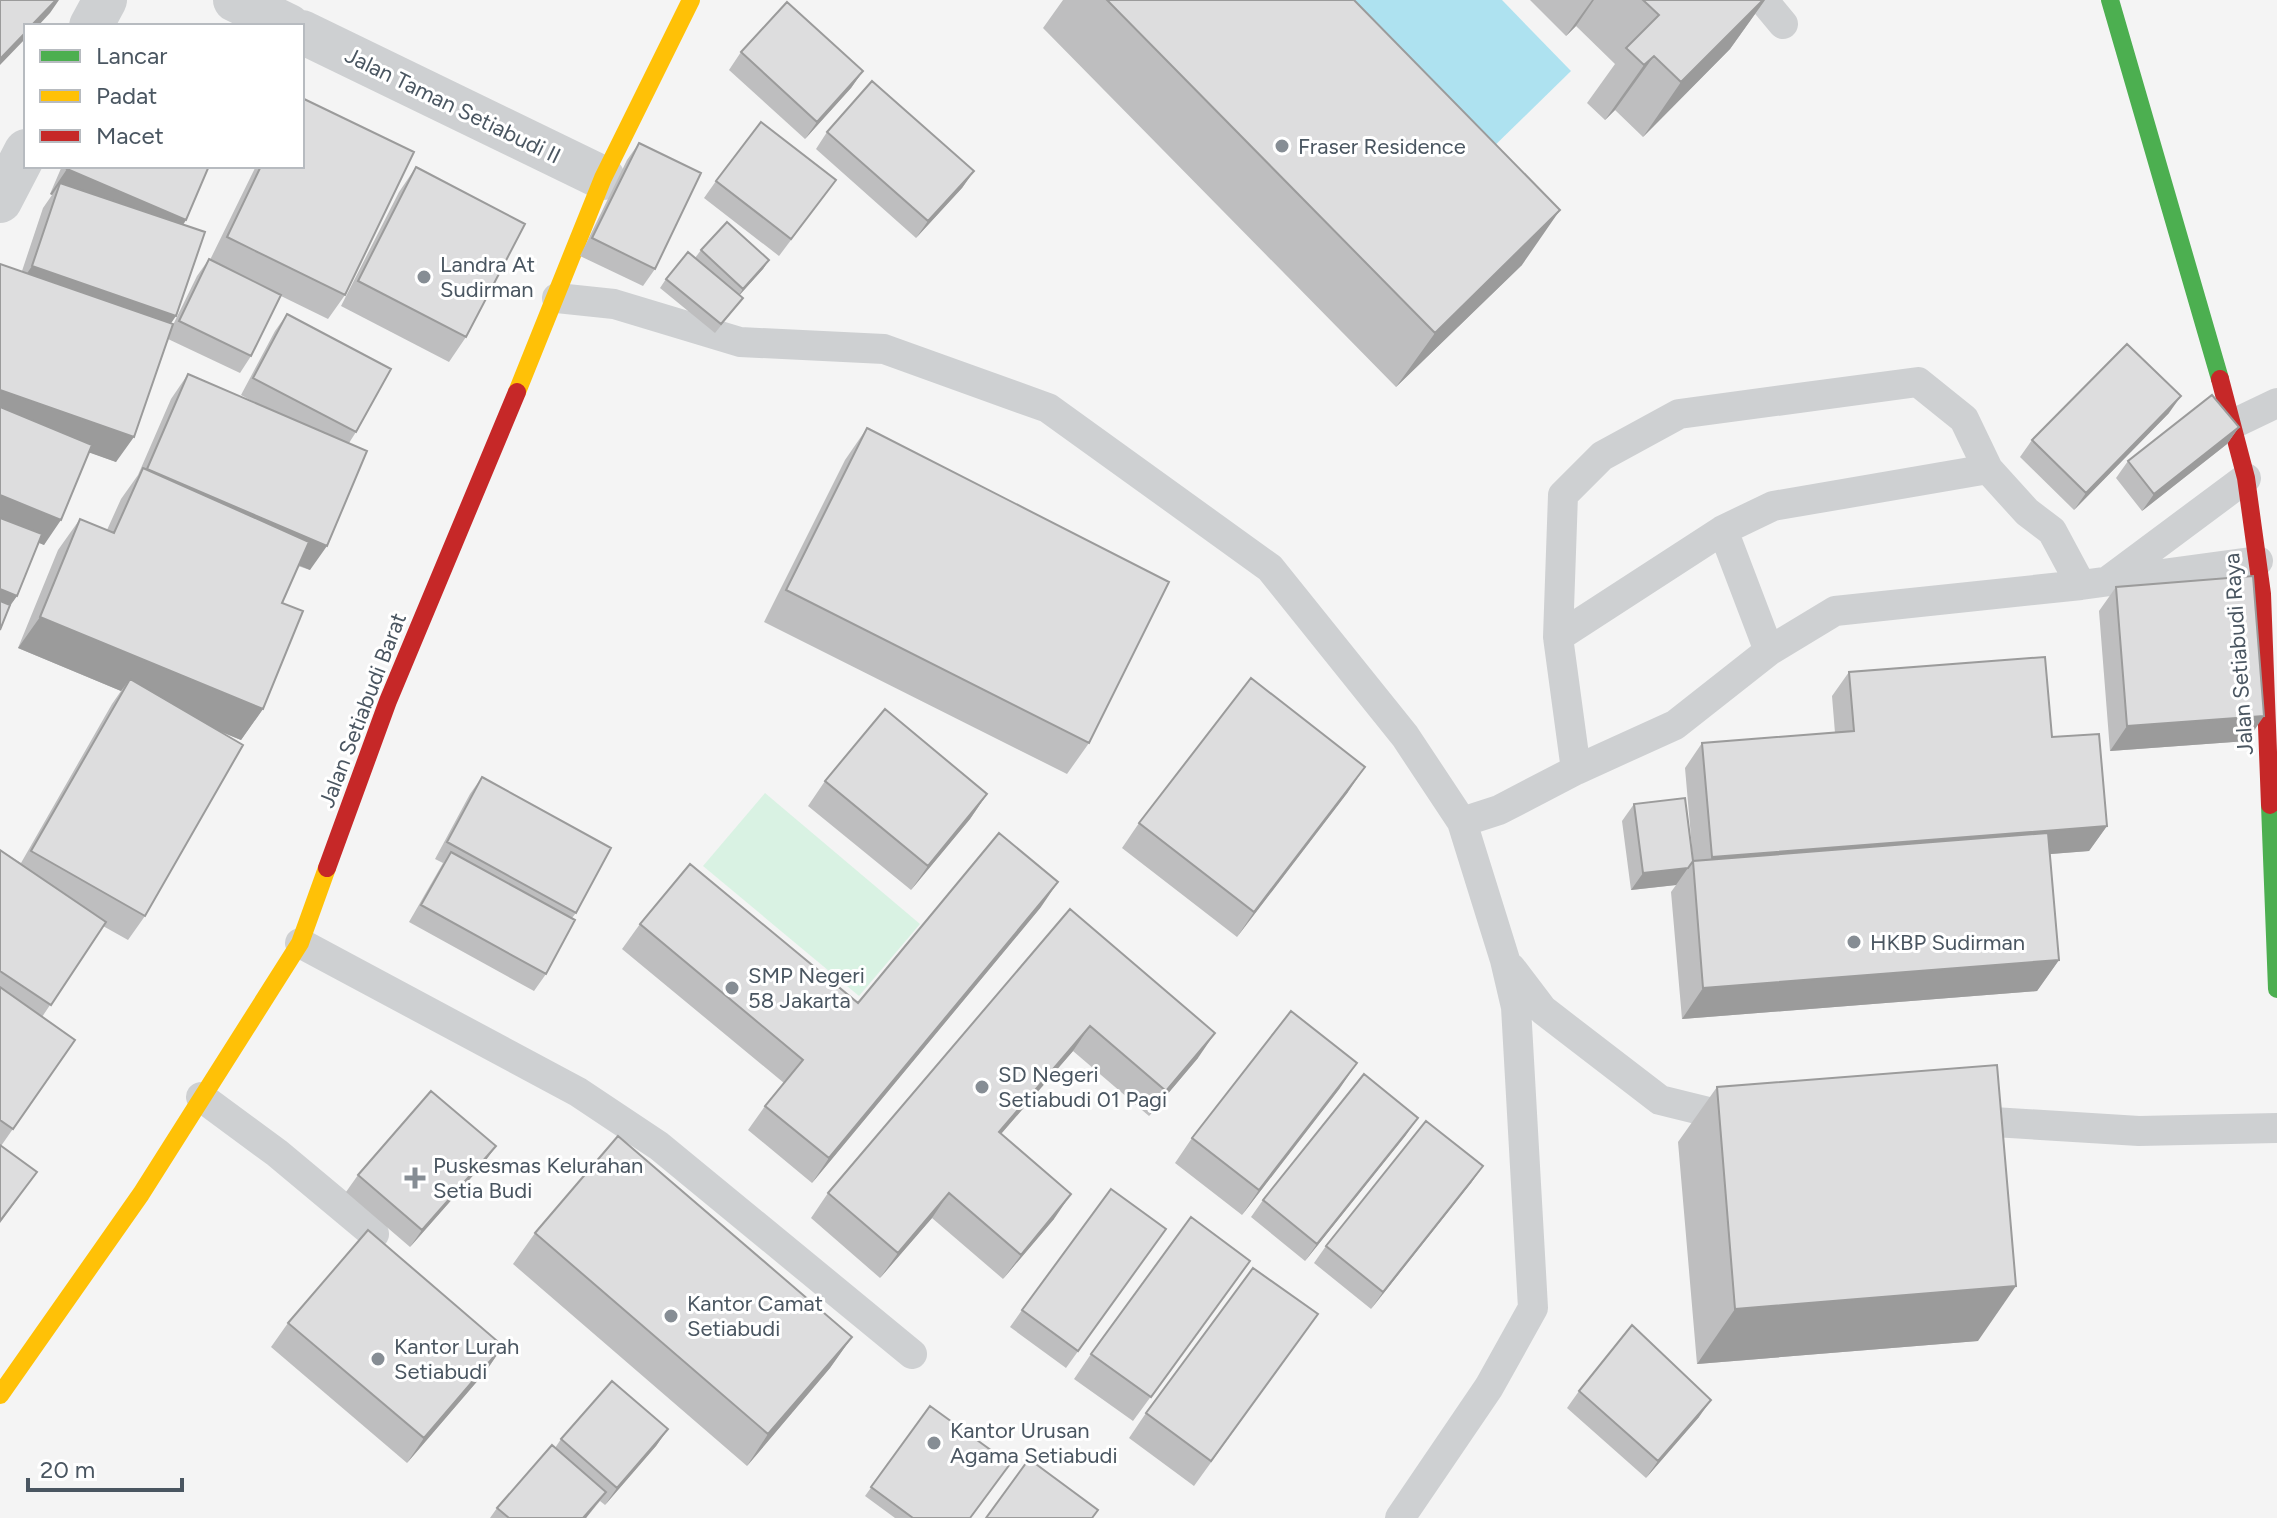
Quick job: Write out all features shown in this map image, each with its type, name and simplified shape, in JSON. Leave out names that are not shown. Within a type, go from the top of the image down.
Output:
[{"type":"street","points":[[92,24],[105,0]]},
{"type":"street","points":[[235,0],[285,24]]},
{"type":"street","name":"Jalan Setiabudi Barat","points":[[0,1395],[141,1194],[300,943],[388,701],[557,298],[603,178],[691,0]]},
{"type":"street","name":"Jalan Setiabudi Raya","points":[[2110,0],[2246,478],[2262,594],[2277,989]]},
{"type":"street","name":"Jalan Taman Setiabudi II","points":[[304,33],[603,178]]},
{"type":"street","points":[[0,201],[24,155]]},
{"type":"lane","points":[[1763,0],[1783,24]]},
{"type":"lane","points":[[557,298],[614,304],[740,342],[884,349],[1048,408],[1270,568],[1405,736],[1462,822],[1505,960],[1516,1007],[1533,1308],[1489,1387],[1400,1518]]},
{"type":"lane","points":[[1576,770],[1558,637],[1563,495],[1602,456],[1679,414],[1918,382],[1964,419],[1988,469],[2027,512],[2052,531],[2094,583]]},
{"type":"lane","points":[[2233,424],[2277,403]]},
{"type":"lane","points":[[1558,637],[1723,530],[1773,506],[1988,469]]},
{"type":"lane","points":[[2094,583],[2246,478]]},
{"type":"lane","points":[[1723,530],[1769,651]]},
{"type":"lane","points":[[1462,822],[1499,810],[1576,770],[1675,725],[1769,651],[1835,611],[2094,583],[2258,561]]},
{"type":"lane","points":[[300,943],[578,1092],[659,1146],[912,1354]]},
{"type":"lane","points":[[1505,960],[1543,1010],[1660,1100],[1748,1122],[1763,1121]]},
{"type":"lane","points":[[201,1097],[277,1153],[374,1234]]},
{"type":"lane","points":[[1926,1118],[2139,1131],[2277,1128]]},
{"type":"green space","points":[[765,793],[920,924],[859,996],[703,866]]},
{"type":"water","points":[[1337,0],[1502,0],[1571,71],[1486,154]]},
{"type":"building","points":[[0,0],[56,0],[33,24],[24,24],[24,34],[0,59]]},
{"type":"building","points":[[1107,0],[1354,0],[1560,210],[1435,333]]},
{"type":"building","points":[[1643,0],[1763,0],[1681,82],[1654,56],[1644,65],[1626,48],[1659,15]]},
{"type":"building","points":[[787,2],[863,71],[817,122],[741,52]]},
{"type":"building","points":[[872,81],[974,171],[928,221],[827,132]]},
{"type":"building","points":[[304,99],[414,152],[345,295],[227,237],[260,168],[304,168]]},
{"type":"building","points":[[761,122],[836,180],[791,239],[716,181]]},
{"type":"building","points":[[639,143],[701,173],[655,269],[592,238]]},
{"type":"building","name":"Landra At Sudirman","points":[[416,167],[525,224],[466,337],[358,281]]},
{"type":"building","points":[[68,168],[208,168],[186,220]]},
{"type":"building","points":[[60,183],[205,232],[176,316],[32,266]]},
{"type":"building","points":[[727,222],[769,260],[743,289],[701,250]]},
{"type":"building","points":[[688,252],[743,298],[721,324],[666,279]]},
{"type":"building","points":[[209,259],[281,295],[251,356],[179,321]]},
{"type":"building","points":[[0,264],[173,324],[134,437],[0,390]]},
{"type":"building","points":[[287,314],[391,369],[356,432],[253,378]]},
{"type":"building","points":[[2127,344],[2181,396],[2086,493],[2032,440]]},
{"type":"building","points":[[188,374],[367,451],[327,546],[147,469]]},
{"type":"building","points":[[2212,395],[2239,427],[2154,494],[2128,461]]},
{"type":"building","points":[[0,407],[92,445],[61,520],[0,495]]},
{"type":"building","points":[[867,428],[1169,582],[1089,743],[786,590]]},
{"type":"building","points":[[143,468],[309,542],[282,603],[303,611],[263,709],[40,617],[80,519],[114,533]]},
{"type":"building","points":[[0,518],[42,534],[17,596],[0,589]]},
{"type":"building","points":[[2253,576],[2264,716],[2127,726],[2116,587]]},
{"type":"building","points":[[0,601],[10,605],[0,630]]},
{"type":"building","points":[[2045,657],[2052,737],[2099,734],[2107,826],[1712,857],[1702,743],[1854,731],[1849,672]]},
{"type":"building","points":[[1251,678],[1365,767],[1254,912],[1139,823]]},
{"type":"building","points":[[130,679],[243,745],[145,916],[31,851]]},
{"type":"building","points":[[885,709],[987,794],[928,866],[825,781]]},
{"type":"building","points":[[482,777],[611,848],[576,913],[447,842]]},
{"type":"building","points":[[1685,798],[1693,861],[1688,868],[1643,873],[1634,804]]},
{"type":"building","name":"SMP Negeri 58 Jakarta","points":[[999,833],[1058,882],[829,1158],[765,1106],[803,1060],[640,924],[690,864],[858,1003]]},
{"type":"building","name":"HKBP Sudirman","points":[[2048,833],[2059,960],[1703,988],[1693,861]]},
{"type":"building","points":[[0,850],[106,922],[51,1005],[0,971]]},
{"type":"building","points":[[451,852],[575,920],[546,974],[421,905]]},
{"type":"building","name":"SD Negeri Setiabudi 01 Pagi","points":[[1070,909],[1215,1033],[1166,1091],[1090,1026],[999,1132],[1071,1194],[1021,1255],[949,1193],[898,1253],[828,1193]]},
{"type":"building","points":[[0,987],[75,1040],[13,1129],[0,1120]]},
{"type":"building","points":[[1291,1011],[1357,1063],[1259,1190],[1192,1138]]},
{"type":"building","points":[[1997,1065],[2016,1286],[1735,1309],[1717,1087]]},
{"type":"building","points":[[1364,1074],[1418,1118],[1317,1244],[1263,1200]]},
{"type":"building","name":"Puskesmas Kelurahan Setia Budi","points":[[431,1091],[496,1146],[422,1230],[358,1175]]},
{"type":"building","points":[[1426,1121],[1483,1166],[1383,1292],[1326,1246]]},
{"type":"building","name":"Kantor Camat Setiabudi","points":[[618,1136],[852,1337],[768,1434],[535,1233]]},
{"type":"building","points":[[0,1145],[37,1172],[0,1221]]},
{"type":"building","points":[[1111,1189],[1166,1229],[1078,1351],[1022,1310]]},
{"type":"building","points":[[1191,1217],[1250,1261],[1151,1397],[1091,1354]]},
{"type":"building","name":"Kantor Lurah Setiabudi","points":[[368,1230],[503,1346],[424,1438],[288,1323]]},
{"type":"building","points":[[1253,1268],[1318,1314],[1211,1461],[1146,1413]]},
{"type":"building","points":[[1632,1325],[1711,1400],[1658,1461],[1579,1391]]},
{"type":"building","points":[[612,1381],[668,1429],[617,1488],[561,1439]]},
{"type":"building","name":"Kantor Urusan Agama Setiabudi","points":[[930,1406],[1010,1464],[970,1518],[913,1518],[871,1487]]},
{"type":"building","points":[[552,1445],[606,1492],[583,1518],[509,1518],[497,1508]]},
{"type":"building","points":[[1029,1459],[1098,1510],[1092,1518],[986,1518]]},
{"type":"traffic: fast","points":[[2110,0],[2220,379]]},
{"type":"traffic: fast","points":[[2270,805],[2277,989]]},
{"type":"traffic: slow","points":[[517,392],[603,178],[691,0]]},
{"type":"traffic: slow","points":[[0,1395],[141,1194],[300,943],[327,868]]},
{"type":"traffic: jam","points":[[2220,379],[2246,478],[2262,594],[2270,805]]},
{"type":"traffic: jam","points":[[327,868],[388,701],[517,392]]},
{"type":"place","name":"Fraser Residence","points":[[1282,146]]},
{"type":"place","name":"Landra At Sudirman","points":[[424,277]]},
{"type":"place","name":"HKBP Sudirman","points":[[1854,942]]},
{"type":"place","name":"SMP Negeri 58 Jakarta","points":[[732,988]]},
{"type":"place","name":"SD Negeri Setiabudi 01 Pagi","points":[[982,1087]]},
{"type":"place","name":"Puskesmas Kelurahan Setia Budi","points":[[415,1178]]},
{"type":"place","name":"Kantor Camat Setiabudi","points":[[671,1316]]},
{"type":"place","name":"Kantor Lurah Setiabudi","points":[[378,1359]]},
{"type":"place","name":"Kantor Urusan Agama Setiabudi","points":[[934,1443]]}]
